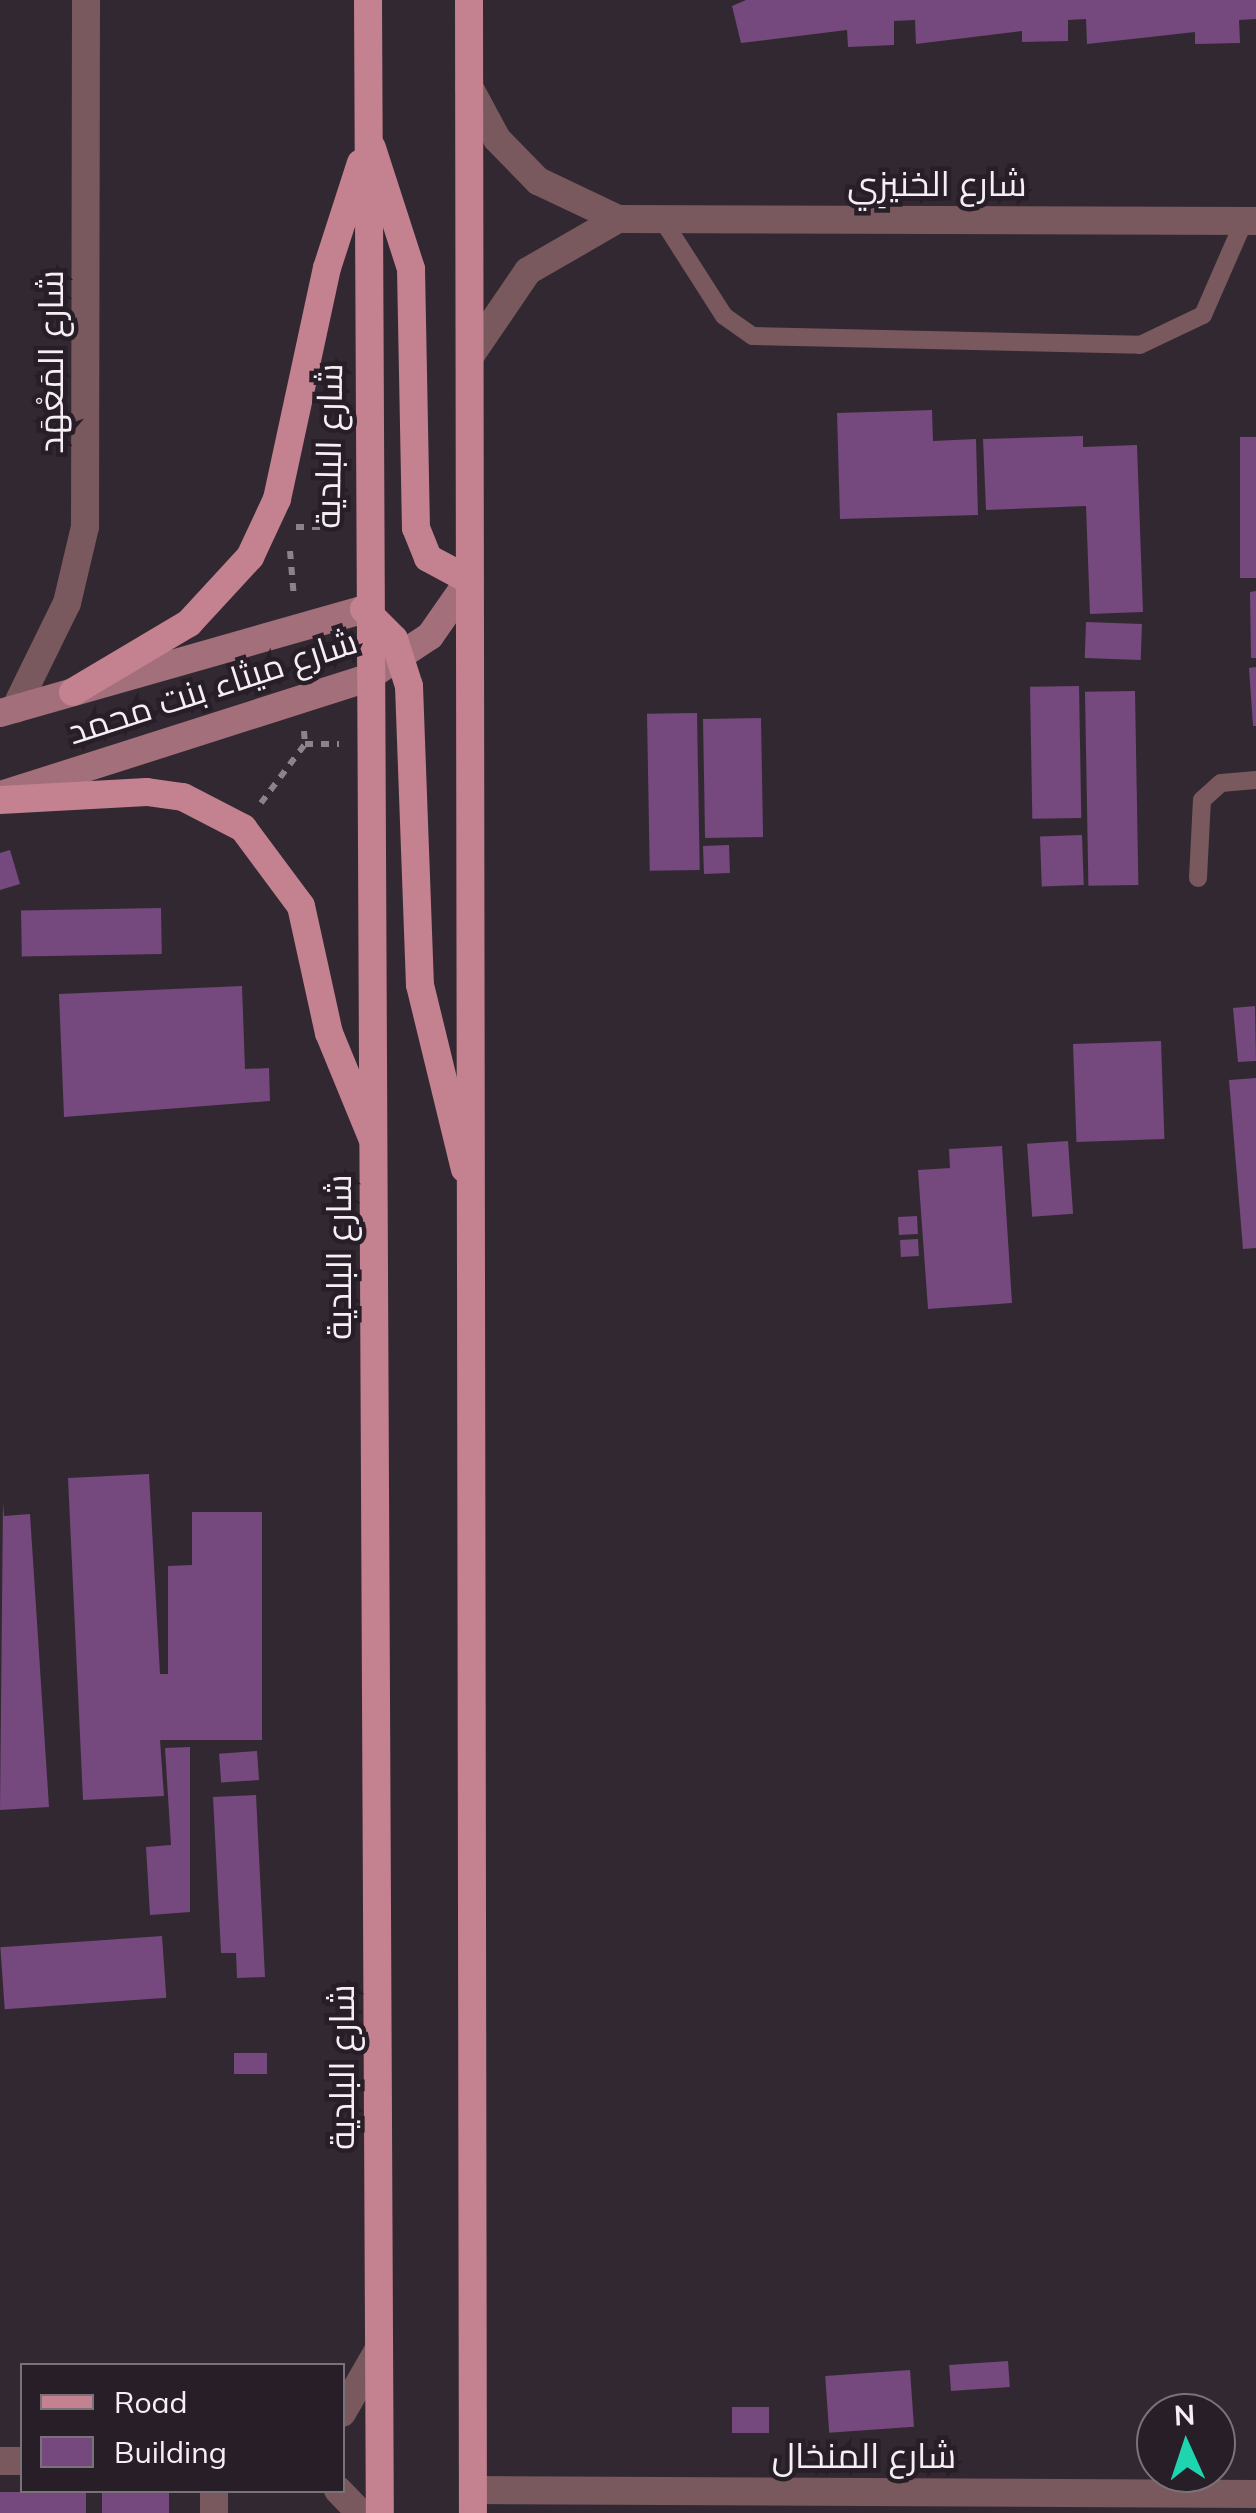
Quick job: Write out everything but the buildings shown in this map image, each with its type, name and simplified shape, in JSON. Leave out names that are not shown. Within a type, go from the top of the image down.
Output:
[{"type":"main road","name":"شارع البلدية","points":[[368,0],[364,609],[375,1145],[380,2513]]},
{"type":"main road","points":[[469,0],[472,2502]]},
{"type":"main road","points":[[369,142],[411,268],[416,528],[428,558],[469,580]]},
{"type":"main road","points":[[73,692],[189,623],[250,558],[276,500],[327,268],[369,142]]},
{"type":"main road","name":"شارع ميثاء بنت محمد","points":[[0,798],[365,678],[404,659],[469,580]]},
{"type":"main road","name":"شارع ميثاء بنت محمد","points":[[7,711],[364,609]]},
{"type":"main road","points":[[364,609],[404,659],[420,985],[439,1089],[472,1189]]},
{"type":"main road","points":[[0,798],[147,792],[183,797],[242,828],[301,906],[328,1034],[375,1145]]},
{"type":"street","name":"شارع المَعْهَد","points":[[7,711],[60,622],[85,527],[86,0]]},
{"type":"street","name":"شارع الخنيزِي","points":[[469,88],[527,171],[618,219],[1250,221]]},
{"type":"street","points":[[470,356],[528,271],[618,219]]},
{"type":"street","points":[[345,2407],[380,2349]]},
{"type":"street","points":[[341,2493],[360,2513]]},
{"type":"street","name":"شارع المنخال","points":[[472,2502],[1256,2494]]},
{"type":"lane","points":[[662,219],[724,316],[753,336],[1140,345],[1203,315],[1250,221]]},
{"type":"lane","points":[[1198,878],[1202,800],[1220,782],[1256,780]]},
{"type":"path","points":[[242,828],[304,744]]}]
